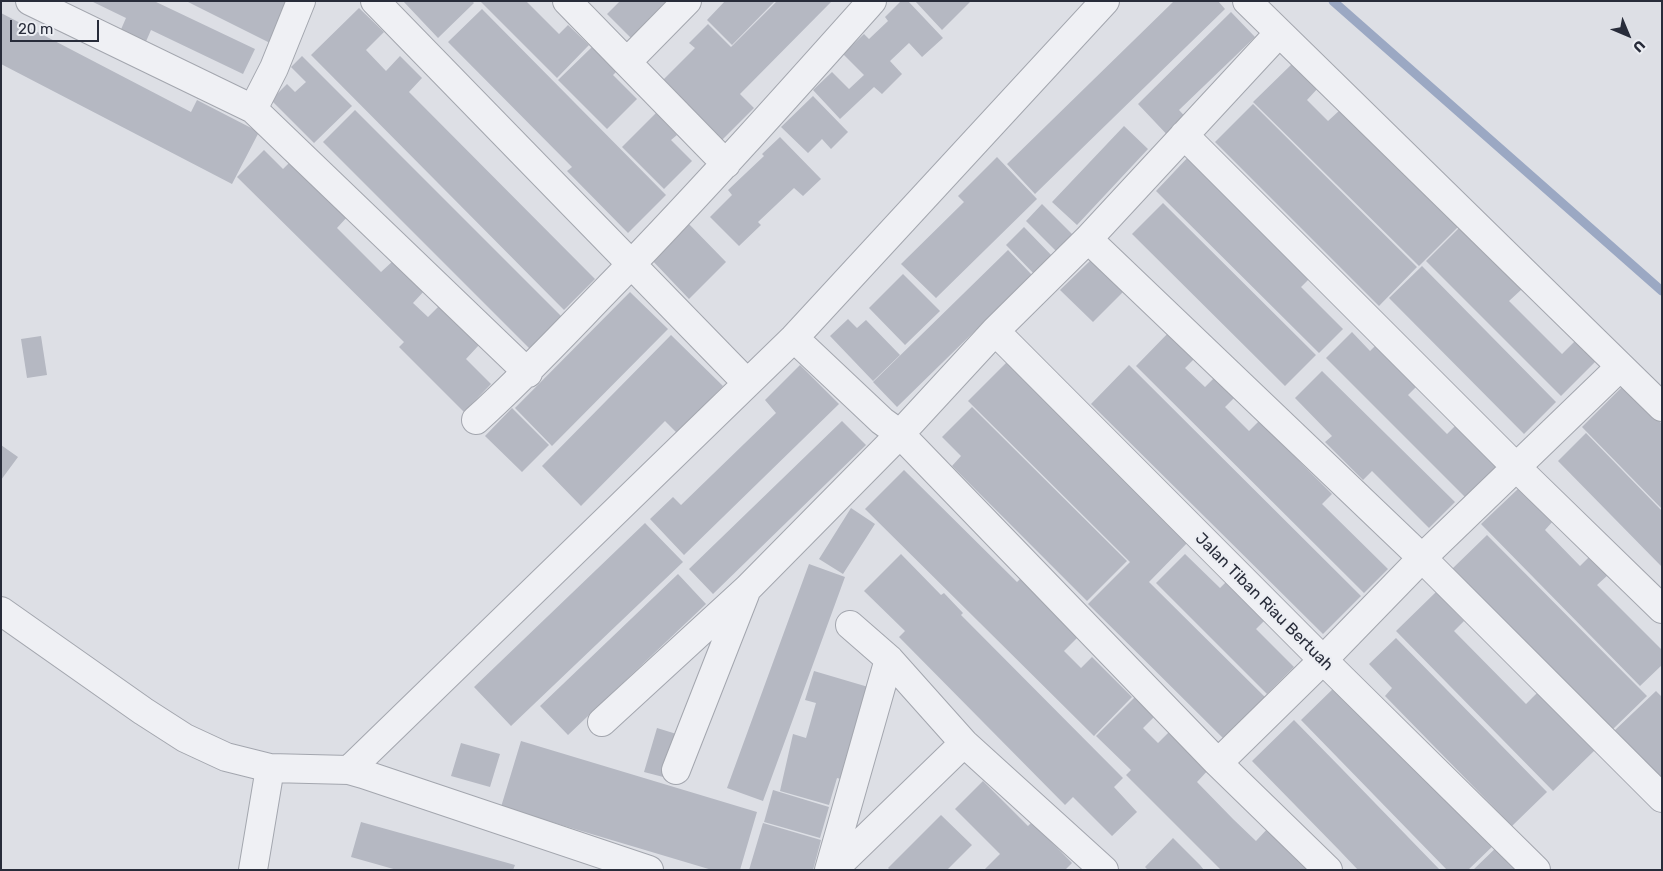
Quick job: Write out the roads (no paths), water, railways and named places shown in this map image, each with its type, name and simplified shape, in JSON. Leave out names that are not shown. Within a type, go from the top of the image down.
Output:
[{"type":"street","points":[[30,1],[253,109],[528,373]]},
{"type":"street","points":[[253,109],[274,68],[301,1]]},
{"type":"street","points":[[375,1],[747,384]]},
{"type":"street","points":[[567,1],[726,164]]},
{"type":"street","points":[[627,62],[687,1]]},
{"type":"street","points":[[476,420],[528,373],[632,264],[726,164],[872,1]]},
{"type":"street","points":[[349,770],[794,338],[1105,1]]},
{"type":"street","points":[[1247,1],[1662,407]]},
{"type":"street","points":[[602,722],[748,588],[900,434],[995,331],[1088,239],[1279,33]]},
{"type":"street","points":[[1184,135],[1516,468],[1662,609]]},
{"type":"street","points":[[1088,239],[1422,558],[1662,798]]},
{"type":"street","name":"Jalan Tiban Riau Bertuah","points":[[995,331],[1322,660],[1536,870]]},
{"type":"street","points":[[794,338],[882,421],[900,434],[1218,762],[1328,870]]},
{"type":"street","points":[[1218,762],[1422,558],[1620,367]]},
{"type":"street","points":[[676,770],[748,588]]},
{"type":"street","points":[[1,611],[143,711],[185,738],[226,758],[270,768],[349,770],[649,870]]},
{"type":"street","points":[[850,625],[889,659],[964,743],[1088,865]]},
{"type":"street","points":[[829,870],[889,659]]},
{"type":"street","points":[[833,870],[964,743]]},
{"type":"street","points":[[253,870],[270,768]]},
{"type":"waterway","points":[[1333,1],[1662,291]]}]
